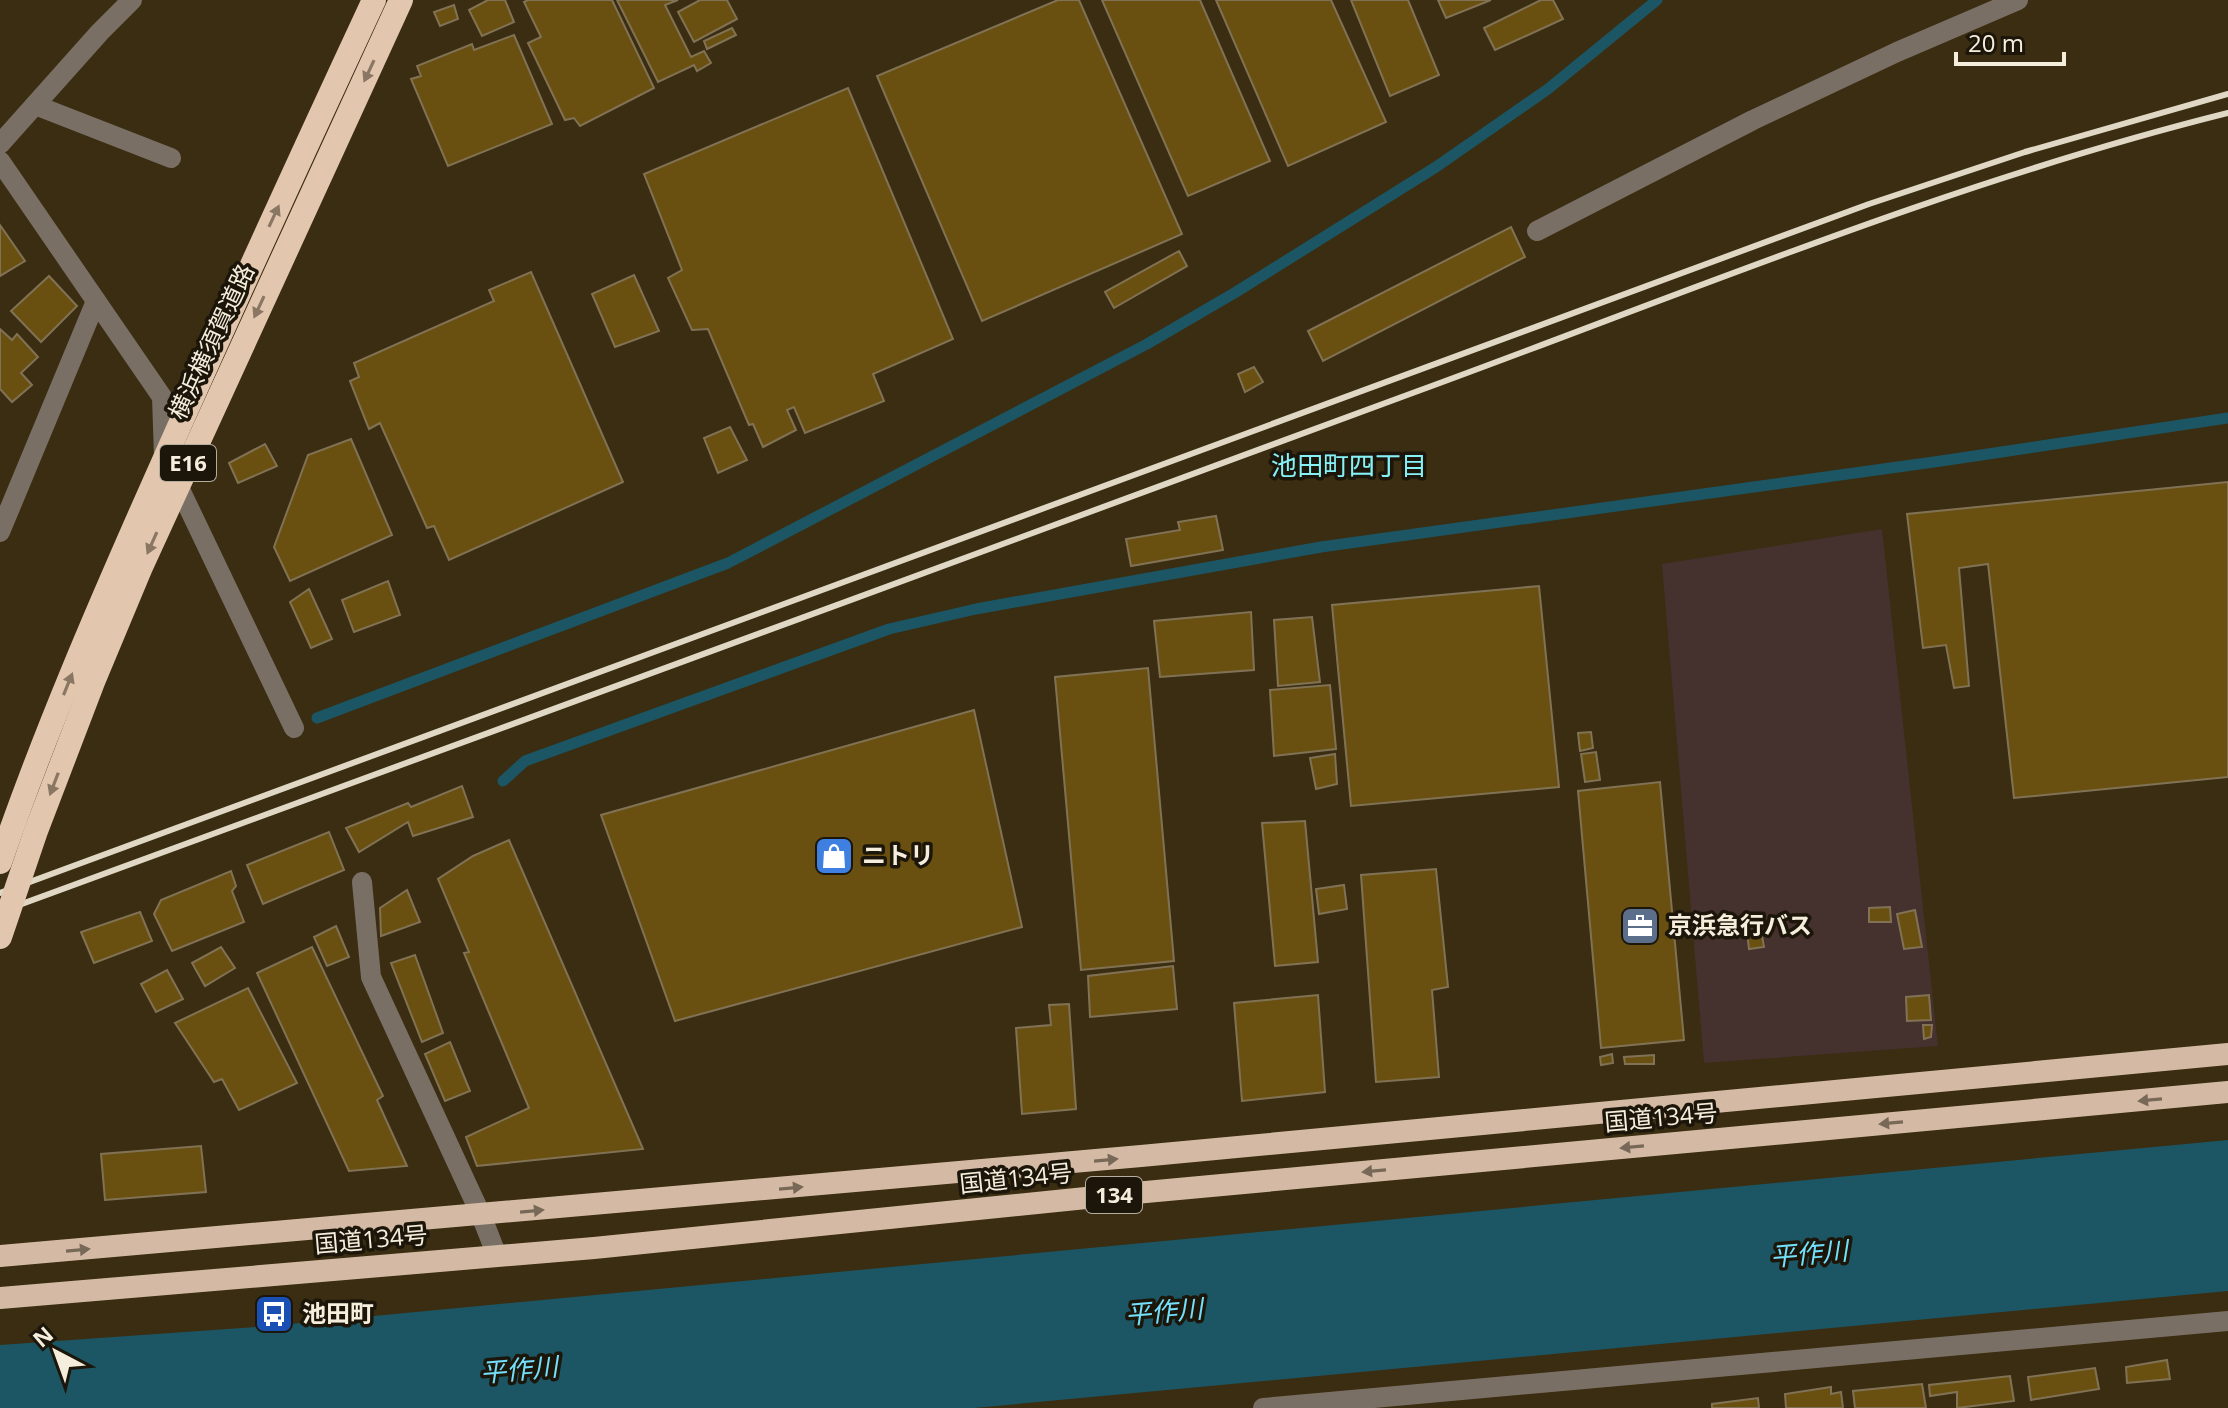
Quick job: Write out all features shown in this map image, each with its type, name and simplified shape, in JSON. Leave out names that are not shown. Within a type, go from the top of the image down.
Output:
[{"type":"highway","name":"横浜横須賀道路","points":[[0,862],[109,584],[227,318],[374,0]]},
{"type":"highway","name":"横浜横須賀道路","points":[[0,937],[47,801],[141,567],[401,0]]},
{"type":"highway","name":"国道134号","points":[[0,1256],[1157,1155],[2228,1054]]},
{"type":"highway","name":"国道134号","points":[[0,1298],[594,1248],[1135,1193],[2228,1092]]},
{"type":"street","points":[[0,144],[132,0]]},
{"type":"street","points":[[1537,231],[1753,120],[1911,45],[2018,0]]},
{"type":"street","points":[[35,105],[171,158]]},
{"type":"street","points":[[0,161],[162,397],[164,456],[294,728]]},
{"type":"street","points":[[0,532],[96,301]]},
{"type":"street","points":[[362,882],[371,977],[497,1256]]},
{"type":"street","points":[[1263,1408],[2228,1321]]},
{"type":"shaded area","points":[[1882,529],[1938,1046],[1704,1063],[1662,564]]},
{"type":"water","name":"平作川","points":[[2228,1140],[2228,1291],[974,1408],[0,1408],[0,1345],[269,1326]]},
{"type":"building","points":[[488,0],[505,0],[514,22],[482,36],[469,10]]},
{"type":"building","points":[[612,0],[654,88],[580,126],[574,118],[565,120],[528,43],[541,37],[524,2]]},
{"type":"building","points":[[617,0],[678,0],[665,5],[691,57],[704,51],[711,63],[697,71],[694,65],[658,82]]},
{"type":"building","points":[[700,0],[727,0],[737,19],[694,42],[678,12]]},
{"type":"building","points":[[1058,0],[1079,0],[1182,234],[982,321],[877,76]]},
{"type":"building","points":[[1102,0],[1200,0],[1270,161],[1188,196]]},
{"type":"building","points":[[1216,0],[1331,0],[1386,122],[1288,166]]},
{"type":"building","points":[[1351,0],[1408,0],[1439,75],[1390,96]]},
{"type":"building","points":[[1438,0],[1491,0],[1446,18]]},
{"type":"building","points":[[1541,0],[1553,0],[1563,19],[1495,50],[1484,28]]},
{"type":"building","points":[[454,5],[458,19],[440,26],[434,12]]},
{"type":"building","points":[[732,28],[736,35],[707,49],[704,41]]},
{"type":"building","points":[[514,35],[552,124],[448,166],[411,79],[421,76],[417,66],[472,44],[474,50]]},
{"type":"building","points":[[848,88],[953,339],[873,374],[884,401],[805,433],[794,407],[787,410],[796,430],[763,447],[753,424],[749,425],[708,329],[692,330],[668,278],[682,270],[644,174]]},
{"type":"building","points":[[0,225],[25,261],[0,276]]},
{"type":"building","points":[[1511,227],[1525,257],[1323,361],[1308,331]]},
{"type":"building","points":[[1179,251],[1187,266],[1114,308],[1105,292]]},
{"type":"building","points":[[531,272],[623,482],[449,560],[434,526],[427,528],[380,423],[369,429],[350,381],[359,377],[354,363],[494,301],[489,290]]},
{"type":"building","points":[[634,275],[659,331],[615,347],[592,294]]},
{"type":"building","points":[[49,276],[77,306],[41,342],[11,311]]},
{"type":"building","points":[[0,329],[12,340],[17,334],[38,357],[21,373],[32,385],[12,402],[0,389]]},
{"type":"building","points":[[1254,367],[1263,382],[1245,392],[1238,374]]},
{"type":"building","points":[[730,427],[747,460],[718,473],[704,438]]},
{"type":"building","points":[[351,439],[392,535],[290,581],[274,547],[308,455]]},
{"type":"building","points":[[265,444],[277,466],[238,483],[229,463]]},
{"type":"building","points":[[2228,482],[2228,777],[2014,798],[1988,564],[1959,568],[1969,686],[1954,688],[1946,645],[1923,648],[1907,514]]},
{"type":"building","points":[[1216,516],[1223,550],[1131,566],[1126,539],[1180,530],[1178,522]]},
{"type":"building","points":[[388,581],[400,615],[354,632],[342,600]]},
{"type":"building","points":[[1539,586],[1559,787],[1351,806],[1332,605]]},
{"type":"building","points":[[309,589],[332,639],[311,648],[290,602]]},
{"type":"building","points":[[1251,612],[1254,670],[1160,677],[1154,621]]},
{"type":"building","points":[[1312,617],[1320,682],[1278,686],[1274,620]]},
{"type":"building","points":[[1148,668],[1174,961],[1081,970],[1055,677]]},
{"type":"building","points":[[1330,685],[1336,749],[1274,756],[1270,690]]},
{"type":"building","points":[[974,710],[1022,927],[675,1021],[601,815]]},
{"type":"building","points":[[1591,732],[1593,748],[1580,751],[1578,733]]},
{"type":"building","points":[[1596,752],[1600,780],[1585,782],[1581,754]]},
{"type":"building","points":[[1335,754],[1337,784],[1316,789],[1310,758]]},
{"type":"building","points":[[1660,782],[1684,1040],[1601,1048],[1578,791]]},
{"type":"building","points":[[462,786],[473,817],[413,836],[408,822],[359,852],[346,828],[408,803],[411,807]]},
{"type":"building","points":[[1305,821],[1318,962],[1275,966],[1262,823]]},
{"type":"building","points":[[329,832],[344,870],[263,904],[247,865]]},
{"type":"building","points":[[509,840],[643,1149],[477,1166],[466,1137],[529,1108],[464,953],[469,952],[438,879],[473,856]]},
{"type":"building","points":[[1436,869],[1448,987],[1432,990],[1439,1077],[1376,1082],[1361,875]]},
{"type":"building","points":[[231,871],[236,886],[232,891],[244,922],[172,951],[154,914],[161,900]]},
{"type":"building","points":[[1344,885],[1347,909],[1319,914],[1316,889]]},
{"type":"building","points":[[407,890],[420,922],[381,936],[380,908]]},
{"type":"building","points":[[1890,907],[1891,922],[1869,922],[1869,908]]},
{"type":"building","points":[[1915,910],[1922,947],[1904,949],[1897,914]]},
{"type":"building","points":[[140,912],[152,941],[94,963],[81,932]]},
{"type":"building","points":[[336,926],[349,957],[327,966],[314,937]]},
{"type":"building","points":[[1761,930],[1764,947],[1749,949],[1747,932]]},
{"type":"building","points":[[221,947],[235,968],[205,986],[192,963]]},
{"type":"building","points":[[312,947],[383,1096],[377,1100],[407,1166],[349,1171],[257,973]]},
{"type":"building","points":[[415,955],[443,1033],[422,1042],[391,963]]},
{"type":"building","points":[[1173,966],[1177,1009],[1090,1017],[1088,976]]},
{"type":"building","points":[[167,970],[183,999],[156,1012],[141,984]]},
{"type":"building","points":[[248,988],[297,1083],[239,1110],[222,1079],[214,1082],[175,1023]]},
{"type":"building","points":[[1318,995],[1325,1092],[1242,1101],[1234,1003]]},
{"type":"building","points":[[1929,995],[1931,1020],[1907,1021],[1906,997]]},
{"type":"building","points":[[1069,1004],[1076,1109],[1022,1114],[1016,1028],[1051,1025],[1049,1005]]},
{"type":"building","points":[[1923,1025],[1932,1025],[1931,1037],[1924,1039]]},
{"type":"building","points":[[450,1042],[470,1091],[445,1101],[425,1054]]},
{"type":"building","points":[[1612,1054],[1613,1063],[1601,1065],[1600,1057]]},
{"type":"building","points":[[1654,1055],[1654,1064],[1625,1064],[1624,1057]]},
{"type":"building","points":[[201,1146],[206,1192],[105,1200],[101,1154]]},
{"type":"building","points":[[2167,1360],[2170,1379],[2127,1383],[2126,1367]]},
{"type":"building","points":[[2095,1368],[2099,1389],[2031,1400],[2028,1377]]},
{"type":"building","points":[[2010,1376],[2014,1401],[1957,1408],[1957,1392],[1930,1396],[1929,1385]]},
{"type":"building","points":[[1922,1384],[1926,1408],[1855,1408],[1853,1391]]},
{"type":"building","points":[[1831,1387],[1831,1394],[1841,1392],[1843,1408],[1786,1408],[1785,1394]]},
{"type":"building","points":[[1758,1398],[1759,1408],[1712,1408],[1712,1404]]},
{"type":"waterway","points":[[317,718],[728,563],[1147,344],[1436,167],[1548,89],[1657,0]]},
{"type":"waterway","points":[[503,781],[525,761],[889,629],[976,609],[1321,547],[2228,418]]},
{"type":"railway","points":[[0,893],[1869,204],[2025,152],[2228,94]]},
{"type":"railway","points":[[0,912],[1820,241],[2022,172],[2228,113]]},
{"type":"place","name":"ニトリ","points":[[834,856]]},
{"type":"place","name":"京浜急行バス","points":[[1640,926]]},
{"type":"place","name":"池田町","points":[[274,1314]]},
{"type":"district","name":"池田町四丁目","points":[[1349,466]]}]
